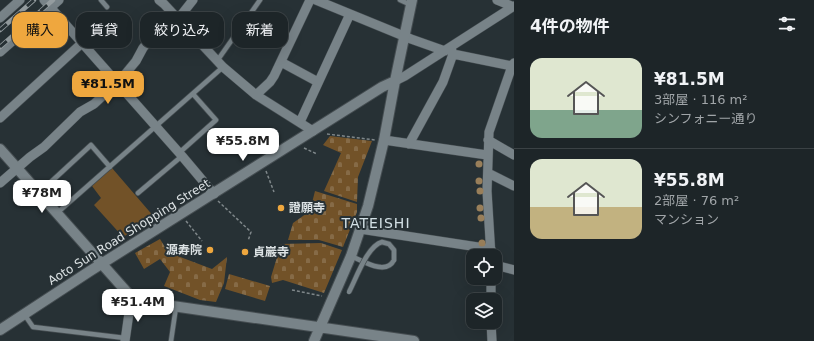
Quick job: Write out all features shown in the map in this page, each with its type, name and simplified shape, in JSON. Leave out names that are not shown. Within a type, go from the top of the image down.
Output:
[{"type":"street","points":[[0,18],[20,0]]},
{"type":"street","points":[[44,0],[76,36]]},
{"type":"street","points":[[0,52],[60,0]]},
{"type":"street","points":[[158,0],[171,12]]},
{"type":"street","points":[[181,12],[193,0]]},
{"type":"street","points":[[256,96],[270,82],[310,0]]},
{"type":"street","points":[[316,0],[405,36],[450,50],[513,65],[491,124],[488,140],[487,155],[491,249]]},
{"type":"street","points":[[497,0],[514,6]]},
{"type":"street","points":[[314,341],[351,256],[375,182],[380,140],[395,81],[412,2]]},
{"type":"street","points":[[395,81],[450,50],[514,6]]},
{"type":"street","points":[[300,122],[350,14]]},
{"type":"street","points":[[0,118],[77,48]]},
{"type":"street","points":[[86,48],[180,154],[215,197]]},
{"type":"street","points":[[0,183],[44,147],[80,112],[94,104],[117,83],[136,61],[143,48]]},
{"type":"street","points":[[204,48],[220,65],[256,96],[313,131]]},
{"type":"street","points":[[409,144],[443,82],[450,50]]},
{"type":"street","points":[[281,62],[318,82]]},
{"type":"street","name":"Aoto Sun Road Shopping Street","points":[[0,330],[101,264],[215,197],[313,131],[382,87],[395,81]]},
{"type":"street","points":[[380,140],[487,155]]},
{"type":"street","points":[[488,140],[514,155]]},
{"type":"street","points":[[0,149],[133,299],[176,307],[414,341]]},
{"type":"street","points":[[488,173],[514,186]]},
{"type":"street","points":[[360,229],[469,249]]},
{"type":"street","points":[[502,266],[514,270]]},
{"type":"street","points":[[125,340],[130,306],[133,299]]},
{"type":"street","points":[[491,329],[492,341]]},
{"type":"lane","points":[[101,0],[108,7]]},
{"type":"lane","points":[[57,213],[193,94],[220,65],[260,0]]},
{"type":"lane","points":[[400,0],[412,2]]},
{"type":"lane","points":[[138,193],[216,120],[193,94]]},
{"type":"lane","points":[[39,193],[91,145],[110,167]]},
{"type":"lane","points":[[349,292],[371,249],[375,245],[382,242],[389,244],[394,250],[394,260],[390,266],[383,268],[351,256]]},
{"type":"lane","points":[[171,341],[176,307]]},
{"type":"lane","points":[[24,314],[33,326],[125,340]]},
{"type":"path","points":[[324,134],[380,140]]},
{"type":"path","points":[[301,146],[316,154]]},
{"type":"path","points":[[265,169],[274,192]]},
{"type":"path","points":[[215,197],[251,232],[248,241]]},
{"type":"path","points":[[185,220],[202,241]]},
{"type":"path","points":[[292,290],[326,297]]},
{"type":"green space","points":[[330,136],[372,141],[358,177],[357,202],[324,191],[341,153],[323,145]]},
{"type":"green space","points":[[112,168],[155,218],[123,237],[94,205],[101,198],[92,186]]},
{"type":"green space","points":[[315,191],[357,204],[357,212],[343,247],[319,240],[288,240],[293,223],[310,211]]},
{"type":"green space","points":[[160,239],[171,257],[175,255],[212,269],[227,257],[224,283],[216,302],[200,300],[164,286],[170,272],[160,259],[144,269],[135,253]]},
{"type":"green space","points":[[321,243],[342,250],[324,293],[283,280],[272,283],[271,277],[281,244]]},
{"type":"green space","points":[[229,274],[270,286],[265,301],[225,289]]},
{"type":"railway","points":[[0,30],[34,0]]},
{"type":"railway","points":[[0,47],[53,0]]},
{"type":"place","name":"證願寺","points":[[281,208]]},
{"type":"place","name":"源寿院","points":[[210,250]]},
{"type":"place","name":"貞巖寺","points":[[245,252]]},
{"type":"district","name":"TATEISHI","points":[[376,223]]}]
